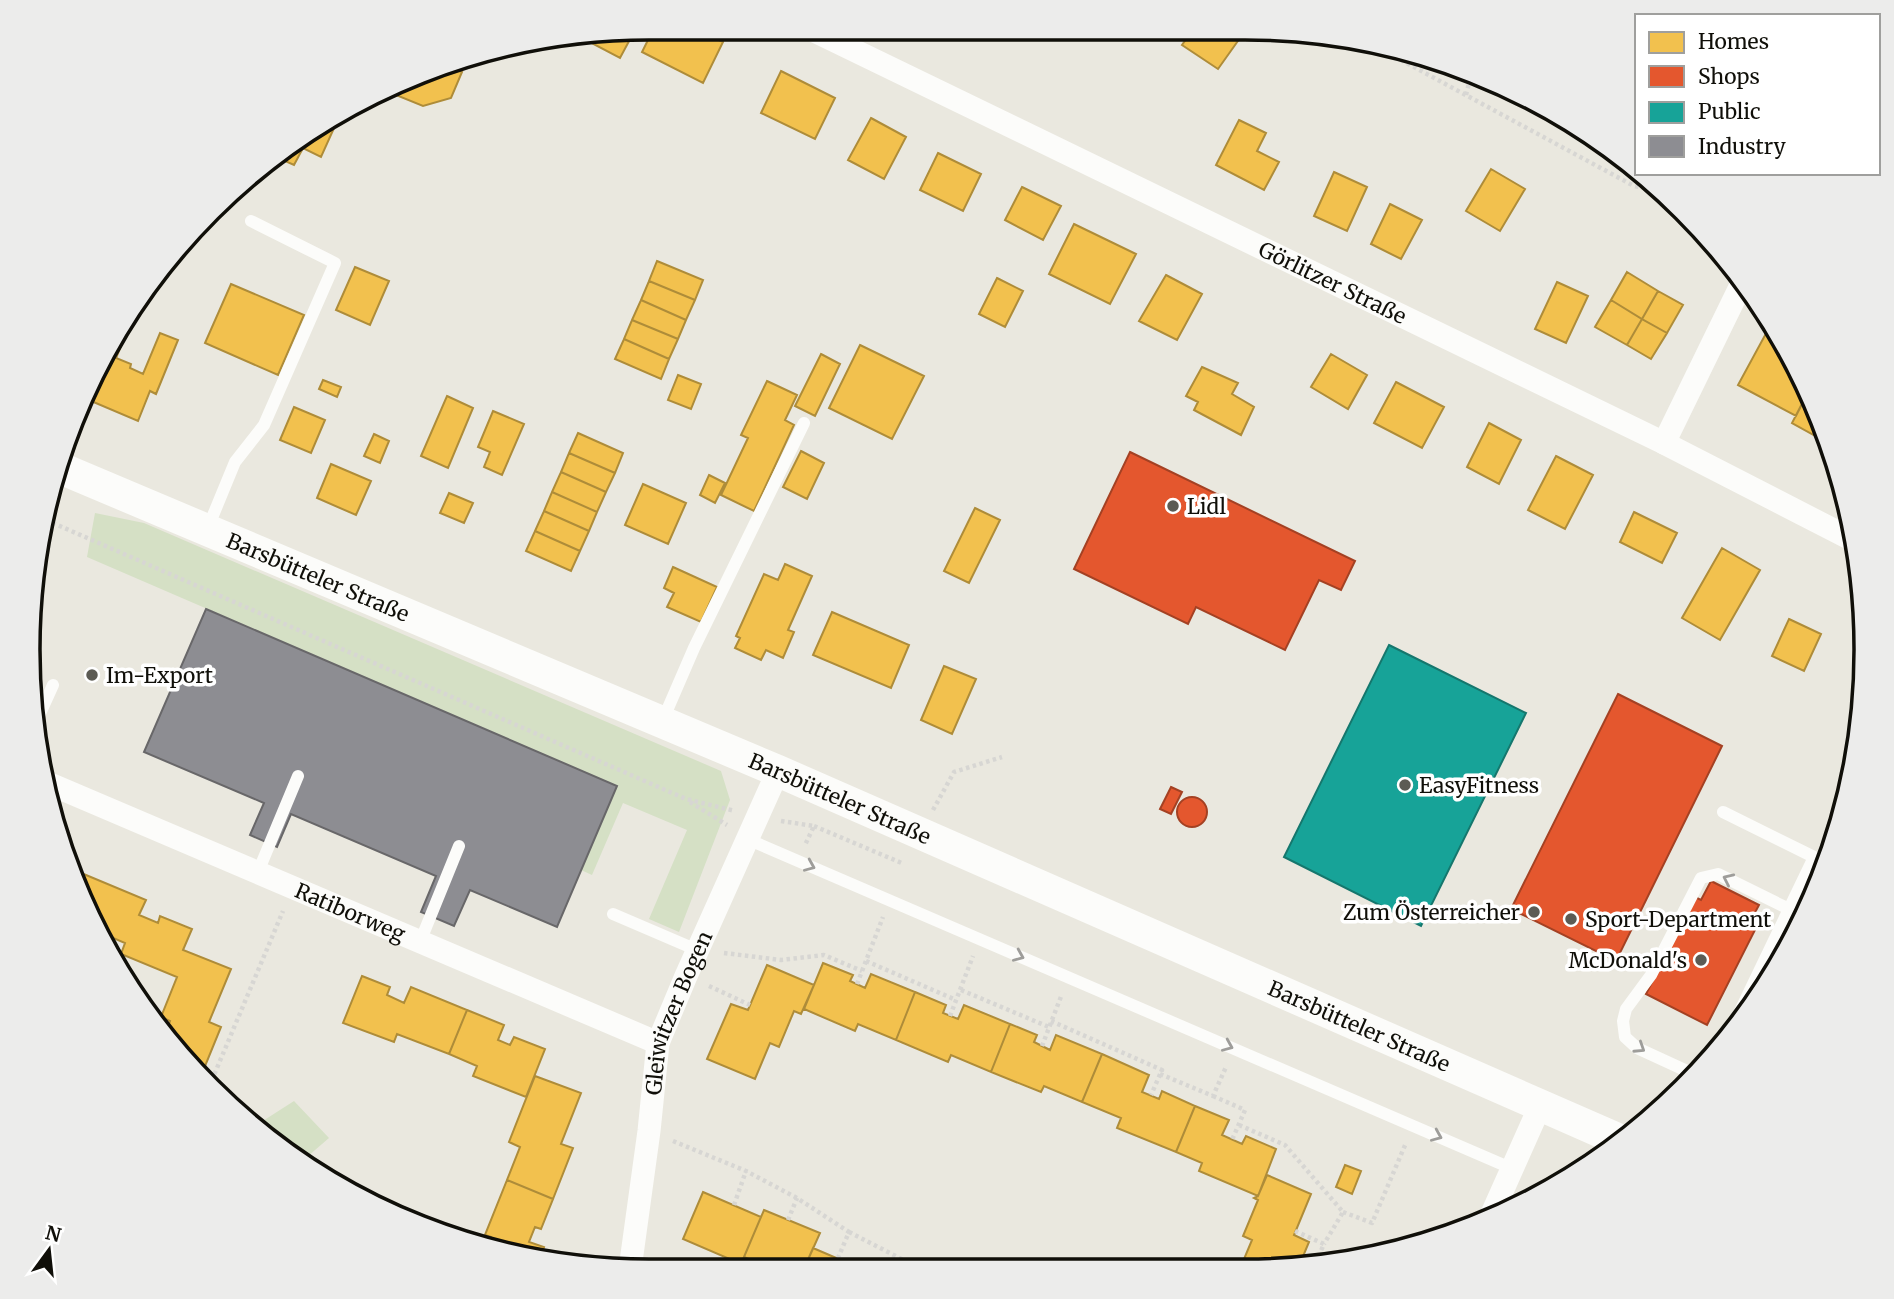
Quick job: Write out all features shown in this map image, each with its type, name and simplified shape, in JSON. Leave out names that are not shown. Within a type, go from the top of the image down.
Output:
[{"type":"main road","name":"Barsbütteler Straße","points":[[68,471],[778,771],[1611,1136]]},
{"type":"street","name":"Görlitzer Straße","points":[[833,40],[1664,443],[1843,535]]},
{"type":"street","points":[[1664,443],[1737,291]]},
{"type":"street","name":"Gleiwitzer Bogen","points":[[632,1258],[658,1043],[685,976],[778,771]]},
{"type":"street","name":"Ratiborweg","points":[[56,786],[658,1043]]},
{"type":"street","points":[[1497,1204],[1540,1106]]},
{"type":"lane","points":[[207,530],[235,462],[264,425],[335,262],[251,221]]},
{"type":"lane","points":[[662,722],[688,660],[804,423]]},
{"type":"lane","points":[[43,706],[52,685]]},
{"type":"lane","points":[[258,872],[298,776]]},
{"type":"lane","points":[[1723,812],[1814,857],[1751,987]]},
{"type":"lane","points":[[747,839],[1513,1169]]},
{"type":"lane","points":[[420,942],[459,846]]},
{"type":"lane","points":[[1685,1070],[1637,1048],[1625,1037],[1623,1021],[1626,1009],[1651,975],[1701,878],[1718,874],[1789,909]]},
{"type":"lane","points":[[613,914],[697,950]]},
{"type":"path","points":[[1404,62],[1634,186],[1642,188]]},
{"type":"path","points":[[1466,95],[1469,84]]},
{"type":"path","points":[[54,523],[686,799],[758,817],[814,826],[904,864]]},
{"type":"path","points":[[920,833],[954,772],[1002,757]]},
{"type":"path","points":[[686,799],[747,839]]},
{"type":"path","points":[[799,861],[814,826]]},
{"type":"path","points":[[214,1075],[293,887]]},
{"type":"path","points":[[857,984],[890,900]]},
{"type":"path","points":[[950,1016],[980,939]]},
{"type":"path","points":[[697,950],[781,960],[824,955],[862,971]]},
{"type":"path","points":[[866,961],[956,1000]]},
{"type":"path","points":[[685,976],[750,1005]]},
{"type":"path","points":[[1042,1046],[1069,977]]},
{"type":"path","points":[[961,990],[1162,1070],[1150,1095]]},
{"type":"path","points":[[1213,1097],[1233,1048]]},
{"type":"path","points":[[1160,1074],[1245,1111],[1232,1140]]},
{"type":"path","points":[[1239,1125],[1285,1145],[1343,1212],[1371,1223],[1413,1126]]},
{"type":"path","points":[[649,1131],[746,1171],[797,1198],[849,1232],[901,1259]]},
{"type":"path","points":[[734,1205],[746,1171]]},
{"type":"path","points":[[788,1220],[797,1198]]},
{"type":"path","points":[[1319,1254],[1343,1212]]},
{"type":"path","points":[[1296,1231],[1324,1244]]},
{"type":"path","points":[[838,1258],[849,1232]]},
{"type":"green space","points":[[95,513],[144,523],[721,771],[730,800],[679,932],[649,919],[687,830],[623,803],[592,875],[581,870],[617,786],[87,557]]},
{"type":"green space","points":[[294,1101],[329,1138],[309,1155],[264,1121]]},
{"type":"building: Homes","points":[[648,40],[723,42],[703,83],[642,52]]},
{"type":"building: Homes","points":[[1186,40],[1239,40],[1218,69],[1182,45]]},
{"type":"building: Homes","points":[[629,41],[620,58],[592,43]]},
{"type":"building: Homes","points":[[781,71],[835,98],[815,139],[761,113]]},
{"type":"building: Homes","points":[[462,72],[451,98],[423,106],[397,95]]},
{"type":"building: Homes","points":[[871,118],[906,137],[884,179],[848,160]]},
{"type":"building: Homes","points":[[1239,120],[1266,133],[1257,151],[1279,162],[1264,190],[1216,165]]},
{"type":"building: Homes","points":[[334,129],[321,157],[304,148]]},
{"type":"building: Homes","points":[[302,149],[294,165],[286,161]]},
{"type":"building: Homes","points":[[938,153],[981,174],[963,211],[920,190]]},
{"type":"building: Homes","points":[[1491,169],[1525,189],[1500,231],[1466,211]]},
{"type":"building: Homes","points":[[1334,172],[1367,187],[1347,231],[1314,216]]},
{"type":"building: Homes","points":[[1022,187],[1061,206],[1043,240],[1005,220]]},
{"type":"building: Homes","points":[[1390,204],[1422,220],[1401,259],[1371,244]]},
{"type":"building: Homes","points":[[1074,224],[1136,254],[1110,304],[1049,274]]},
{"type":"building: Homes","points":[[657,261],[703,280],[695,300],[649,281]]},
{"type":"building: Homes","points":[[355,267],[389,281],[370,325],[336,310]]},
{"type":"building: Homes","points":[[1627,272],[1658,291],[1642,319],[1611,300]]},
{"type":"building: Homes","points":[[1166,275],[1202,294],[1177,340],[1139,321]]},
{"type":"building: Homes","points":[[997,278],[1023,291],[1005,327],[979,314]]},
{"type":"building: Homes","points":[[649,281],[695,300],[686,320],[641,300]]},
{"type":"building: Homes","points":[[1557,282],[1588,296],[1566,343],[1535,329]]},
{"type":"building: Homes","points":[[231,284],[304,315],[278,375],[205,343]]},
{"type":"building: Homes","points":[[1658,291],[1683,305],[1667,333],[1642,319]]},
{"type":"building: Homes","points":[[641,300],[686,320],[678,339],[632,320]]},
{"type":"building: Homes","points":[[1611,300],[1642,319],[1627,345],[1595,327]]},
{"type":"building: Homes","points":[[1642,319],[1667,333],[1651,359],[1627,345]]},
{"type":"building: Homes","points":[[632,320],[678,339],[669,359],[624,339]]},
{"type":"building: Homes","points":[[160,333],[178,340],[156,394],[150,391],[138,421],[93,402],[119,350],[116,358],[131,364],[130,368],[143,374]]},
{"type":"building: Homes","points":[[1765,334],[1802,404],[1796,416],[1738,385]]},
{"type":"building: Homes","points":[[624,339],[669,359],[661,379],[615,359]]},
{"type":"building: Homes","points":[[860,345],[924,376],[892,439],[829,408]]},
{"type":"building: Homes","points":[[821,354],[840,364],[815,416],[795,406]]},
{"type":"building: Homes","points":[[1331,354],[1367,375],[1348,409],[1311,387]]},
{"type":"building: Homes","points":[[1202,367],[1238,383],[1232,394],[1254,407],[1241,435],[1194,410],[1198,402],[1186,396]]},
{"type":"building: Homes","points":[[678,375],[701,384],[691,409],[668,400]]},
{"type":"building: Homes","points":[[323,380],[341,387],[337,397],[319,389]]},
{"type":"building: Homes","points":[[767,381],[797,395],[785,420],[794,425],[754,511],[721,495],[748,438],[741,435]]},
{"type":"building: Homes","points":[[1396,382],[1444,407],[1422,448],[1374,423]]},
{"type":"building: Homes","points":[[447,396],[473,408],[448,468],[421,456]]},
{"type":"building: Homes","points":[[1802,404],[1814,435],[1792,423]]},
{"type":"building: Homes","points":[[294,407],[325,420],[311,453],[280,440]]},
{"type":"building: Homes","points":[[493,411],[524,424],[502,475],[484,467],[490,452],[478,447]]},
{"type":"building: Homes","points":[[1489,423],[1521,440],[1499,484],[1467,467]]},
{"type":"building: Homes","points":[[578,433],[623,453],[615,473],[569,453]]},
{"type":"building: Homes","points":[[374,434],[389,441],[380,463],[364,456]]},
{"type":"building: Homes","points":[[801,451],[824,463],[807,499],[783,487]]},
{"type":"building: Homes","points":[[569,453],[615,473],[606,492],[561,472]]},
{"type":"building: Homes","points":[[1556,456],[1593,475],[1565,529],[1528,510]]},
{"type":"building: Homes","points":[[331,464],[371,481],[356,515],[317,498]]},
{"type":"building: Homes","points":[[561,472],[606,492],[597,512],[552,492]]},
{"type":"building: Homes","points":[[709,475],[725,483],[715,503],[700,495]]},
{"type":"building: Homes","points":[[643,484],[686,503],[668,544],[625,525]]},
{"type":"building: Homes","points":[[552,492],[597,512],[589,531],[544,511]]},
{"type":"building: Homes","points":[[449,493],[473,503],[464,523],[440,513]]},
{"type":"building: Homes","points":[[975,508],[1000,520],[969,583],[944,571]]},
{"type":"building: Homes","points":[[544,511],[589,531],[580,551],[535,531]]},
{"type":"building: Homes","points":[[1634,512],[1677,533],[1662,563],[1620,542]]},
{"type":"building: Homes","points":[[535,531],[580,551],[571,571],[526,551]]},
{"type":"building: Homes","points":[[1722,548],[1760,570],[1720,640],[1682,618]]},
{"type":"building: Homes","points":[[785,564],[812,576],[788,630],[794,632],[783,658],[766,650],[761,660],[735,648],[740,638],[736,636],[764,574],[778,580]]},
{"type":"building: Homes","points":[[673,567],[717,587],[701,622],[667,607],[674,593],[664,588]]},
{"type":"building: Homes","points":[[832,612],[909,645],[891,688],[813,655]]},
{"type":"building: Homes","points":[[1789,619],[1821,634],[1804,671],[1772,656]]},
{"type":"building: Homes","points":[[944,666],[976,679],[952,734],[921,720]]},
{"type":"building: Homes","points":[[84,874],[146,900],[139,915],[158,923],[160,916],[192,929],[183,950],[231,969],[209,1022],[221,1027],[205,1066],[162,1014],[177,977],[122,955],[125,943],[113,938]]},
{"type":"building: Homes","points":[[823,963],[853,975],[850,981],[865,988],[871,974],[915,992],[896,1040],[858,1024],[855,1031],[804,1009]]},
{"type":"building: Homes","points":[[767,965],[814,985],[801,1014],[794,1011],[779,1047],[770,1043],[755,1079],[707,1059],[731,1004],[748,1010]]},
{"type":"building: Homes","points":[[362,976],[390,987],[387,995],[404,1003],[411,987],[467,1010],[449,1054],[397,1034],[394,1042],[343,1023]]},
{"type":"building: Homes","points":[[915,992],[946,1005],[943,1013],[958,1019],[964,1005],[1010,1024],[991,1072],[951,1055],[948,1062],[896,1040]]},
{"type":"building: Homes","points":[[467,1010],[504,1025],[498,1040],[510,1045],[514,1037],[545,1049],[526,1097],[473,1076],[477,1066],[449,1054]]},
{"type":"building: Homes","points":[[1010,1024],[1037,1035],[1034,1042],[1050,1050],[1056,1035],[1102,1054],[1082,1102],[1044,1086],[1041,1092],[991,1072]]},
{"type":"building: Homes","points":[[1102,1054],[1149,1075],[1142,1092],[1159,1099],[1162,1091],[1195,1106],[1176,1152],[1117,1128],[1121,1118],[1082,1102]]},
{"type":"building: Homes","points":[[535,1076],[581,1093],[561,1144],[573,1148],[553,1199],[507,1180],[520,1147],[509,1142]]},
{"type":"building: Homes","points":[[1195,1106],[1229,1120],[1222,1135],[1242,1144],[1246,1136],[1276,1149],[1258,1196],[1199,1171],[1202,1163],[1176,1152]]},
{"type":"building: Homes","points":[[1345,1165],[1361,1171],[1352,1194],[1336,1187]]},
{"type":"building: Homes","points":[[1267,1175],[1311,1194],[1294,1235],[1309,1242],[1303,1256],[1244,1259],[1252,1240],[1243,1236],[1258,1200],[1254,1198],[1258,1196]]},
{"type":"building: Homes","points":[[507,1180],[553,1199],[541,1229],[535,1227],[529,1242],[544,1247],[543,1249],[485,1235]]},
{"type":"building: Homes","points":[[703,1192],[761,1217],[743,1259],[729,1259],[683,1239]]},
{"type":"building: Homes","points":[[764,1210],[820,1233],[808,1259],[744,1257]]},
{"type":"building: Homes","points":[[813,1248],[839,1259],[808,1259]]},
{"type":"building: Shops","name":"Lidl","points":[[1130,452],[1355,561],[1341,590],[1319,580],[1285,650],[1196,607],[1188,624],[1074,569]]},
{"type":"building: Shops","points":[[1618,694],[1722,746],[1616,961],[1511,909]]},
{"type":"building: Shops","points":[[1171,787],[1182,792],[1171,814],[1160,809]]},
{"type":"building: Shops","points":[[1192,797],[1198,798],[1206,806],[1206,818],[1198,826],[1192,827],[1186,826],[1178,818],[1177,812],[1178,806],[1186,798]]},
{"type":"building: Shops","name":"McDonald's","points":[[1711,881],[1759,905],[1750,922],[1757,926],[1707,1025],[1646,994],[1695,897],[1701,900]]},
{"type":"building: Public","name":"EasyFitness","points":[[1389,645],[1526,713],[1421,926],[1284,857]]},
{"type":"building: Industry","points":[[206,609],[617,786],[557,927],[470,890],[454,926],[421,912],[436,876],[291,814],[277,847],[250,835],[264,803],[144,752]]},
{"type":"place","name":"Lidl","points":[[1173,506]]},
{"type":"place","name":"Im-Export","points":[[92,675]]},
{"type":"place","name":"EasyFitness","points":[[1405,785]]},
{"type":"place","name":"Zum Österreicher","points":[[1534,912]]},
{"type":"place","name":"Sport-Department","points":[[1571,919]]},
{"type":"place","name":"McDonald's","points":[[1701,960]]}]
